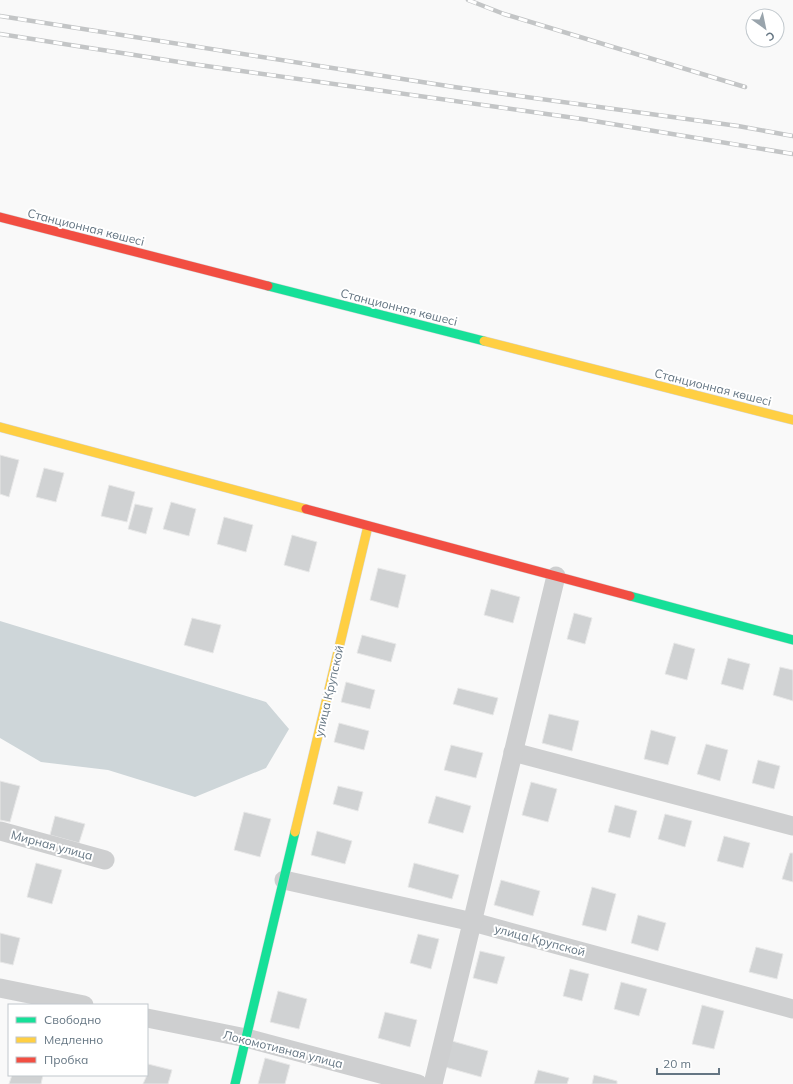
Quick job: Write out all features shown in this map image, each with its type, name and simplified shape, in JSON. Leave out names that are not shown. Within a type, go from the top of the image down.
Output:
[{"type":"street","name":"Станционная көшесі","points":[[0,217],[793,420]]},
{"type":"street","points":[[0,427],[793,640]]},
{"type":"street","name":"улица Крупской","points":[[235,1084],[368,526]]},
{"type":"street","points":[[433,1084],[556,576]]},
{"type":"street","points":[[513,752],[793,826]]},
{"type":"street","name":"Мирная улица","points":[[0,831],[105,860]]},
{"type":"street","name":"улица Крупской","points":[[284,880],[473,922],[793,1009]]},
{"type":"street","points":[[0,988],[79,1004]]},
{"type":"street","name":"Локомотивная улица","points":[[148,1018],[246,1038],[418,1084]]},
{"type":"shaded area","points":[[0,621],[266,702],[289,729],[266,768],[195,797],[108,770],[41,762],[0,738]]},
{"type":"building","points":[[0,455],[19,460],[9,497],[0,494]]},
{"type":"building","points":[[44,468],[64,473],[56,502],[36,497]]},
{"type":"building","points":[[109,485],[135,492],[127,522],[101,516]]},
{"type":"building","points":[[171,502],[196,509],[189,536],[163,529]]},
{"type":"building","points":[[135,504],[153,508],[146,534],[128,529]]},
{"type":"building","points":[[224,517],[253,525],[246,552],[217,544]]},
{"type":"building","points":[[292,535],[317,542],[309,572],[284,565]]},
{"type":"building","points":[[378,568],[406,575],[398,608],[370,600]]},
{"type":"building","points":[[491,589],[520,597],[513,623],[484,615]]},
{"type":"building","points":[[574,613],[592,618],[585,644],[567,639]]},
{"type":"building","points":[[192,618],[221,625],[213,653],[184,645]]},
{"type":"building","points":[[362,635],[396,644],[391,662],[357,653]]},
{"type":"building","points":[[674,643],[695,649],[687,680],[665,674]]},
{"type":"building","points":[[728,658],[750,664],[743,690],[721,684]]},
{"type":"building","points":[[780,667],[793,670],[793,701],[773,695]]},
{"type":"building","points":[[346,682],[375,690],[370,709],[341,702]]},
{"type":"building","points":[[458,688],[498,698],[493,715],[453,704]]},
{"type":"building","points":[[549,714],[579,721],[572,751],[542,743]]},
{"type":"building","points":[[339,723],[369,731],[364,750],[334,742]]},
{"type":"building","points":[[651,730],[676,737],[668,765],[644,759]]},
{"type":"building","points":[[706,744],[728,750],[720,781],[697,774]]},
{"type":"building","points":[[451,745],[483,753],[476,778],[444,770]]},
{"type":"building","points":[[758,760],[780,766],[774,789],[752,783]]},
{"type":"building","points":[[0,781],[20,786],[10,822],[0,820]]},
{"type":"building","points":[[531,782],[557,789],[548,822],[522,815]]},
{"type":"building","points":[[338,786],[363,792],[358,811],[333,804]]},
{"type":"building","points":[[436,796],[471,806],[463,833],[428,823]]},
{"type":"building","points":[[615,805],[637,811],[630,838],[608,832]]},
{"type":"building","points":[[244,812],[271,819],[260,857],[234,850]]},
{"type":"building","points":[[665,814],[692,821],[685,847],[658,839]]},
{"type":"building","points":[[55,816],[85,824],[79,843],[50,835]]},
{"type":"building","points":[[317,831],[352,841],[345,864],[311,855]]},
{"type":"building","points":[[724,836],[750,843],[743,868],[717,861]]},
{"type":"building","points":[[790,853],[793,853],[793,882],[782,879]]},
{"type":"building","points":[[36,863],[62,870],[52,904],[27,897]]},
{"type":"building","points":[[414,863],[459,875],[452,899],[408,887]]},
{"type":"building","points":[[501,880],[540,891],[533,916],[494,905]]},
{"type":"building","points":[[592,887],[616,894],[606,931],[582,925]]},
{"type":"building","points":[[638,915],[666,923],[658,951],[631,943]]},
{"type":"building","points":[[0,933],[20,938],[13,965],[0,962]]},
{"type":"building","points":[[418,934],[439,939],[431,969],[410,963]]},
{"type":"building","points":[[756,947],[783,954],[777,979],[749,972]]},
{"type":"building","points":[[480,951],[505,957],[497,984],[473,978]]},
{"type":"building","points":[[570,969],[589,974],[582,1001],[563,996]]},
{"type":"building","points":[[621,982],[647,989],[639,1016],[614,1009]]},
{"type":"building","points":[[278,991],[307,999],[299,1029],[270,1022]]},
{"type":"building","points":[[702,1005],[724,1011],[714,1049],[692,1044]]},
{"type":"building","points":[[385,1012],[417,1020],[410,1047],[378,1038]]},
{"type":"building","points":[[452,1041],[488,1051],[481,1077],[445,1067]]},
{"type":"building","points":[[265,1058],[290,1065],[285,1084],[258,1084]]},
{"type":"building","points":[[148,1064],[172,1070],[168,1084],[143,1084],[147,1076],[148,1076]]},
{"type":"building","points":[[538,1070],[569,1078],[567,1084],[534,1084]]},
{"type":"building","points":[[594,1075],[617,1081],[617,1084],[592,1084]]},
{"type":"building","points":[[12,1076],[43,1076],[41,1084],[9,1084]]},
{"type":"railway","points":[[468,0],[504,14],[745,87]]},
{"type":"railway","points":[[0,16],[454,87],[738,126],[793,136]]},
{"type":"railway","points":[[0,34],[192,64],[582,119],[793,154]]},
{"type":"traffic: fast","points":[[268,286],[484,341]]},
{"type":"traffic: fast","points":[[630,596],[793,640]]},
{"type":"traffic: fast","points":[[235,1084],[295,832]]},
{"type":"traffic: slow","points":[[484,341],[793,420]]},
{"type":"traffic: slow","points":[[0,427],[306,509]]},
{"type":"traffic: slow","points":[[295,832],[368,526]]},
{"type":"traffic: jam","points":[[0,217],[268,286]]},
{"type":"traffic: jam","points":[[306,509],[630,596]]}]
